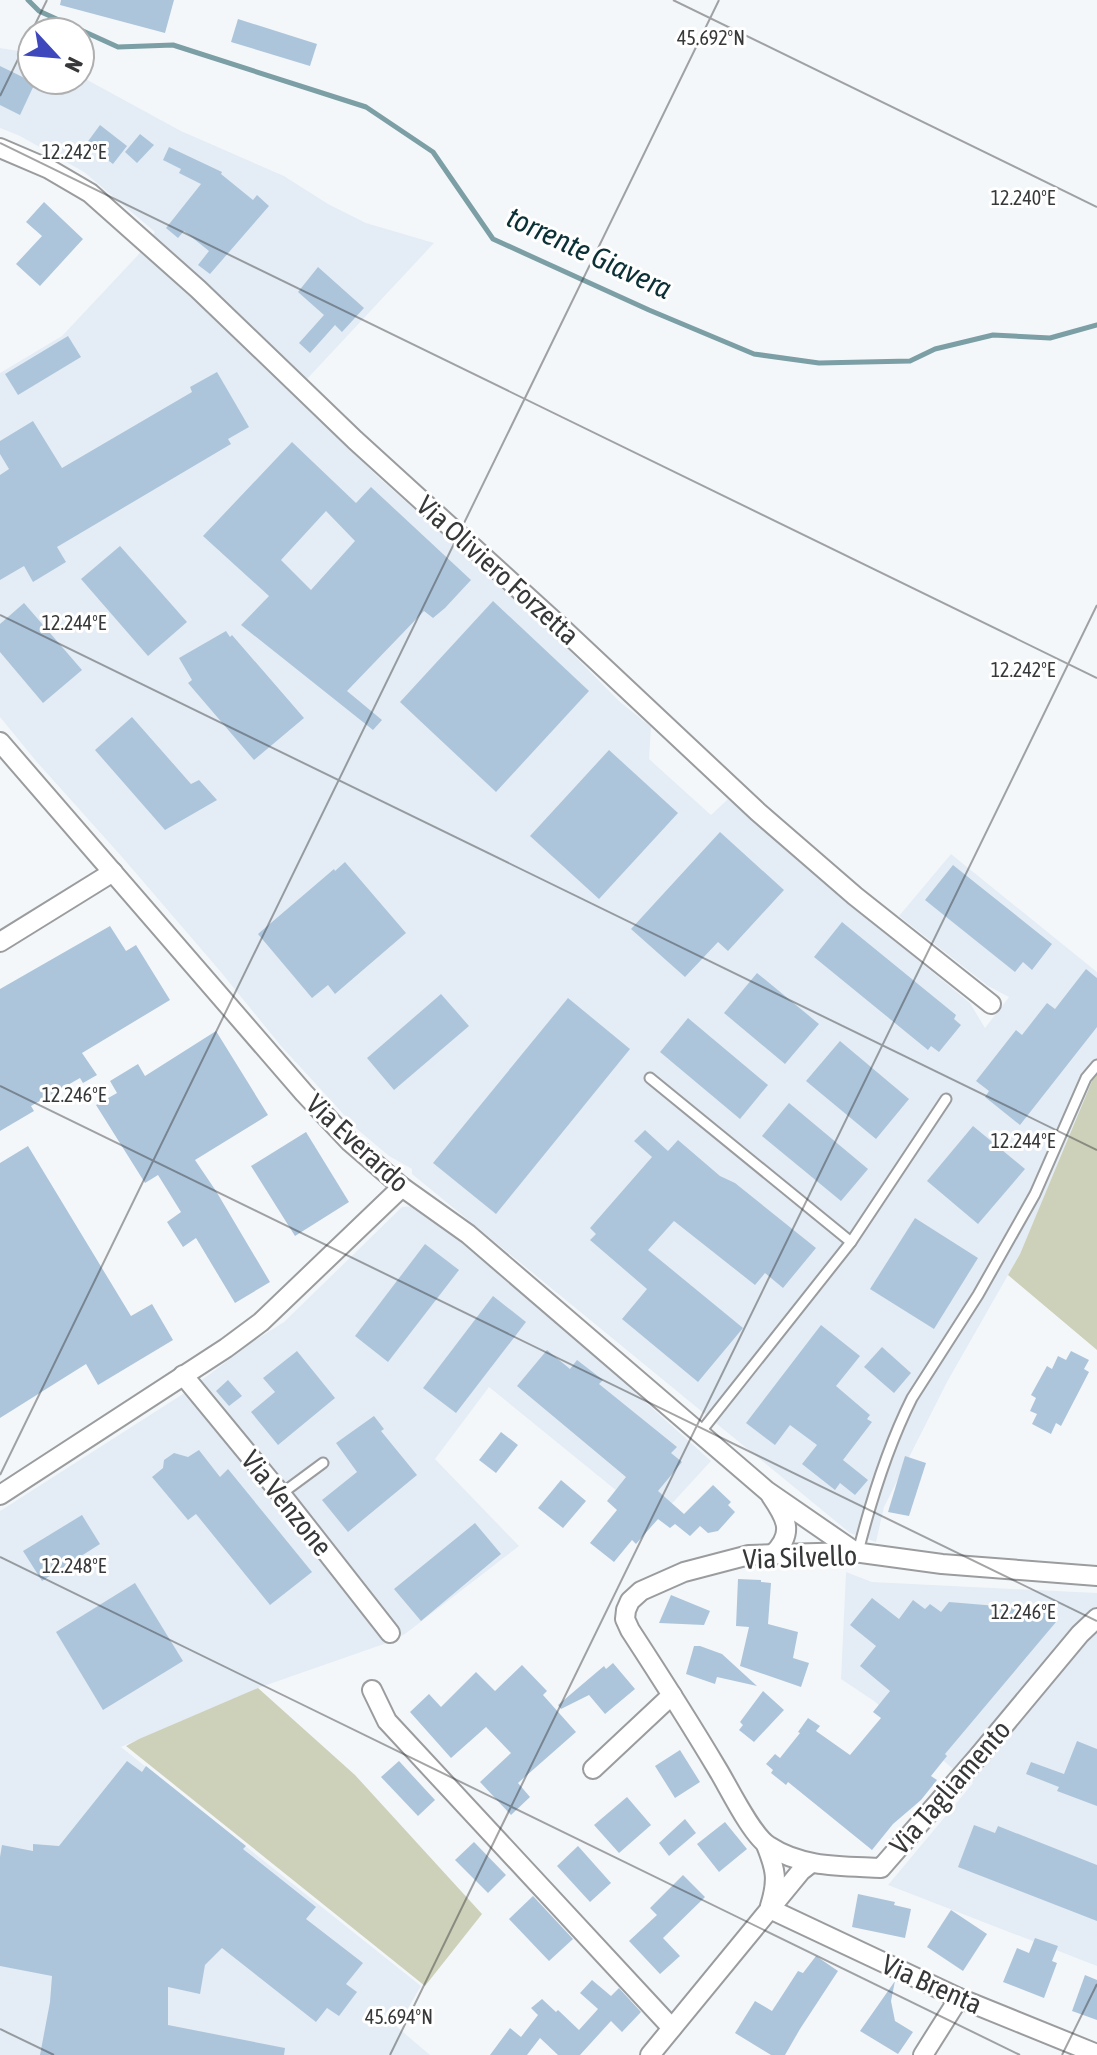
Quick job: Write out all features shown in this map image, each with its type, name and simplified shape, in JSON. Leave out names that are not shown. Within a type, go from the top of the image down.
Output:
[{"type":"street","name":"Via Oliviero Forzetta","points":[[0,148],[49,169],[90,193],[198,289],[355,440],[758,812],[855,896],[991,1004]]},
{"type":"street","name":"Via Everardo","points":[[0,742],[350,1142],[402,1187],[468,1234],[767,1491],[856,1552]]},
{"type":"street","points":[[0,942],[113,872]]},
{"type":"street","points":[[0,1495],[261,1322],[402,1187]]},
{"type":"street","name":"Via Venzone","points":[[183,1375],[390,1633]]},
{"type":"street","name":"Via Everardo","points":[[767,1491],[781,1511],[787,1528],[787,1537],[773,1554]]},
{"type":"street","name":"Via Silvello","points":[[788,1856],[766,1845],[753,1828],[630,1630],[625,1619],[630,1601],[641,1591],[684,1572],[749,1555],[856,1552],[942,1564],[1091,1576]]},
{"type":"street","points":[[1091,1576],[1097,1594]]},
{"type":"street","name":"Via Tagliamento","points":[[1080,1634],[1097,1603]]},
{"type":"street","name":"Via Tagliamento","points":[[788,1856],[810,1864],[881,1868],[1080,1634],[1097,1618]]},
{"type":"street","points":[[372,1690],[387,1721],[672,2028]]},
{"type":"street","points":[[593,1769],[672,1695]]},
{"type":"street","points":[[766,1845],[776,1887],[770,1909]]},
{"type":"street","points":[[650,2055],[801,1871],[810,1864]]},
{"type":"street","name":"Via Brenta","points":[[770,1909],[959,1998],[1097,2054]]},
{"type":"street","points":[[923,2055],[959,1998]]},
{"type":"lane","points":[[856,1552],[901,1420],[1002,1255],[1035,1194],[1086,1078],[1097,1065]]},
{"type":"lane","points":[[650,1078],[851,1242]]},
{"type":"lane","points":[[699,1434],[851,1242],[946,1099]]},
{"type":"lane","points":[[281,1494],[323,1463]]},
{"type":"shaded area","points":[[0,48],[16,50],[16,96],[96,96],[96,85],[181,131],[284,176],[328,204],[366,223],[434,243],[293,394],[377,476],[544,625],[619,701],[651,727],[649,759],[711,815],[728,799],[970,1003],[985,1028],[1009,997],[988,986],[899,916],[951,854],[1097,972],[1097,1069],[1020,1254],[947,1382],[884,1507],[876,1542],[850,1533],[412,1174],[412,1169],[389,1156],[357,1129],[281,1046],[0,717],[0,373],[62,336],[138,255],[155,232],[84,172],[0,128]]},
{"type":"shaded area","points":[[414,1206],[502,1273],[711,1461],[655,1522],[489,1387],[435,1459],[519,1546],[405,1634],[258,1688],[121,1747],[421,1986],[397,2027],[430,2055],[0,2055],[0,1511],[186,1392],[284,1322],[402,1207]]},
{"type":"shaded area","points":[[846,1572],[872,1582],[1097,1593],[1097,1966],[888,1885],[973,1783],[874,1701],[841,1679]]},
{"type":"green space","points":[[1097,1069],[1097,1350],[1008,1275],[1020,1254]]},
{"type":"green space","points":[[258,1688],[355,1775],[482,1914],[425,1986],[126,1746]]},
{"type":"building","points":[[61,0],[174,0],[165,33],[60,5]]},
{"type":"building","points":[[238,19],[317,44],[310,66],[231,42]]},
{"type":"building","points":[[0,66],[16,74],[16,96],[29,96],[20,115],[0,105]]},
{"type":"building","points":[[100,125],[127,146],[113,164],[86,144]]},
{"type":"building","points":[[140,134],[154,145],[137,163],[125,152]]},
{"type":"building","points":[[169,147],[222,172],[253,200],[257,195],[269,206],[210,274],[198,265],[209,251],[184,231],[178,238],[166,228],[201,184],[179,173],[181,169],[163,160]]},
{"type":"building","points":[[44,202],[83,239],[40,286],[16,264],[42,236],[26,222]]},
{"type":"building","points":[[318,267],[364,308],[342,332],[335,325],[310,353],[299,343],[324,315],[298,292]]},
{"type":"building","points":[[68,336],[81,357],[18,395],[5,374]]},
{"type":"building","points":[[217,372],[249,427],[228,439],[231,444],[57,547],[66,562],[33,582],[24,566],[0,580],[0,475],[9,469],[0,454],[0,441],[33,421],[62,468],[192,392],[190,387]]},
{"type":"building","points":[[292,442],[356,503],[371,487],[471,580],[433,618],[424,611],[347,691],[382,720],[373,730],[241,625],[269,596],[203,536]],"holes":[[[326,511],[355,541],[311,590],[281,560]]]},
{"type":"building","points":[[120,546],[187,622],[148,656],[81,579]]},
{"type":"building","points":[[493,601],[589,691],[496,792],[400,702]]},
{"type":"building","points":[[24,603],[82,670],[43,703],[0,652],[0,624]]},
{"type":"building","points":[[226,631],[304,718],[254,760],[188,683],[192,680],[179,658]]},
{"type":"building","points":[[132,717],[191,784],[199,780],[217,800],[165,830],[95,750]]},
{"type":"building","points":[[609,750],[678,813],[599,899],[530,836]]},
{"type":"building","points":[[720,832],[784,890],[728,951],[718,942],[685,977],[631,929]]},
{"type":"building","points":[[345,862],[406,933],[335,994],[328,985],[312,998],[258,934]]},
{"type":"building","points":[[953,865],[1052,944],[1032,970],[1023,962],[1015,972],[925,900]]},
{"type":"building","points":[[842,922],[956,1015],[954,1019],[961,1025],[939,1052],[931,1046],[928,1050],[814,957]]},
{"type":"building","points":[[110,926],[126,951],[136,945],[170,1000],[82,1053],[97,1075],[83,1083],[80,1078],[31,1106],[34,1111],[0,1131],[0,989]]},
{"type":"building","points":[[1086,969],[1097,978],[1097,1027],[1020,1125],[985,1097],[989,1091],[976,1081],[1016,1030],[1022,1035],[1047,1003],[1055,1009]]},
{"type":"building","points":[[757,973],[819,1024],[785,1064],[724,1013]]},
{"type":"building","points":[[441,994],[469,1026],[394,1090],[367,1058]]},
{"type":"building","points":[[568,998],[630,1049],[496,1214],[433,1163]]},
{"type":"building","points":[[688,1018],[768,1085],[740,1119],[660,1052]]},
{"type":"building","points":[[216,1031],[268,1115],[195,1160],[270,1282],[235,1303],[196,1238],[183,1247],[167,1222],[181,1212],[158,1175],[145,1183],[96,1105],[117,1093],[110,1081],[138,1064],[145,1076]]},
{"type":"building","points":[[840,1041],[909,1099],[876,1139],[806,1081]]},
{"type":"building","points":[[789,1103],[868,1169],[841,1201],[762,1136]]},
{"type":"building","points":[[973,1126],[1025,1169],[978,1224],[927,1181]]},
{"type":"building","points":[[645,1130],[668,1151],[678,1140],[720,1176],[735,1183],[816,1248],[783,1288],[765,1273],[755,1285],[674,1221],[648,1250],[743,1328],[698,1382],[622,1319],[647,1289],[590,1240],[596,1234],[590,1228],[652,1157],[634,1141]]},
{"type":"building","points":[[306,1132],[349,1202],[295,1236],[251,1166]]},
{"type":"building","points":[[28,1146],[131,1316],[152,1304],[173,1340],[98,1385],[86,1364],[0,1418],[0,1163]]},
{"type":"building","points":[[915,1218],[978,1258],[934,1329],[870,1289]]},
{"type":"building","points":[[425,1244],[459,1270],[388,1362],[355,1336]]},
{"type":"building","points":[[493,1296],[526,1322],[456,1413],[423,1388]]},
{"type":"building","points":[[821,1325],[860,1356],[836,1386],[870,1415],[867,1419],[872,1422],[843,1460],[868,1480],[855,1495],[840,1483],[835,1490],[802,1464],[817,1445],[790,1425],[775,1445],[746,1423]]},
{"type":"building","points":[[882,1347],[911,1373],[894,1393],[864,1367]]},
{"type":"building","points":[[547,1350],[570,1369],[577,1360],[603,1380],[599,1384],[677,1447],[671,1453],[682,1462],[658,1491],[684,1514],[713,1485],[731,1502],[728,1505],[735,1512],[718,1531],[708,1533],[700,1526],[690,1536],[675,1524],[670,1528],[658,1519],[636,1544],[632,1540],[614,1562],[590,1543],[617,1510],[607,1501],[626,1477],[517,1386]]},
{"type":"building","points":[[297,1351],[335,1398],[278,1445],[251,1412],[275,1392],[263,1378]]},
{"type":"building","points":[[1071,1351],[1089,1360],[1084,1369],[1089,1372],[1061,1426],[1056,1423],[1051,1434],[1032,1424],[1037,1414],[1030,1411],[1036,1398],[1031,1395],[1047,1366],[1052,1369],[1058,1356],[1066,1360]]},
{"type":"building","points":[[228,1380],[242,1396],[229,1406],[216,1391]]},
{"type":"building","points":[[374,1416],[384,1429],[381,1431],[417,1475],[348,1532],[322,1500],[357,1472],[336,1443]]},
{"type":"building","points":[[501,1432],[518,1445],[496,1473],[479,1460]]},
{"type":"building","points":[[199,1450],[220,1477],[228,1469],[312,1572],[270,1605],[196,1514],[188,1520],[152,1477],[163,1468],[164,1460],[174,1453],[188,1457]]},
{"type":"building","points":[[905,1456],[926,1463],[909,1516],[888,1512]]},
{"type":"building","points":[[561,1480],[586,1501],[563,1528],[538,1508]]},
{"type":"building","points":[[82,1515],[100,1544],[42,1581],[23,1551]]},
{"type":"building","points":[[475,1523],[501,1554],[421,1621],[394,1589]]},
{"type":"building","points":[[738,1579],[771,1583],[768,1624],[798,1632],[793,1658],[809,1663],[801,1687],[740,1666],[749,1627],[736,1626]]},
{"type":"building","points":[[135,1583],[183,1661],[103,1710],[56,1632]]},
{"type":"building","points":[[671,1595],[710,1611],[704,1625],[659,1623]]},
{"type":"building","points":[[872,1598],[899,1619],[913,1600],[925,1609],[930,1604],[941,1612],[949,1602],[1044,1610],[1056,1622],[945,1754],[947,1756],[931,1776],[937,1780],[921,1800],[893,1824],[872,1850],[788,1782],[786,1785],[771,1773],[773,1770],[766,1764],[775,1754],[780,1758],[808,1718],[820,1726],[816,1731],[850,1755],[881,1718],[873,1712],[890,1691],[860,1666],[876,1646],[850,1625]]},
{"type":"building","points":[[694,1646],[722,1654],[757,1686],[717,1677],[715,1684],[686,1674]]},
{"type":"building","points":[[613,1663],[635,1689],[605,1714],[589,1695],[561,1709],[558,1705],[604,1666],[606,1669]]},
{"type":"building","points":[[522,1665],[547,1691],[543,1695],[576,1732],[518,1783],[530,1797],[511,1815],[480,1782],[511,1753],[486,1727],[451,1758],[410,1712],[429,1694],[441,1707],[476,1672],[495,1691]]},
{"type":"building","points":[[763,1691],[784,1710],[754,1742],[739,1730],[743,1725],[740,1722]]},
{"type":"building","points":[[1077,1741],[1097,1749],[1097,1806],[1057,1791],[1059,1787],[1026,1774],[1031,1762],[1064,1774]]},
{"type":"building","points":[[680,1750],[700,1782],[675,1798],[655,1766]]},
{"type":"building","points":[[127,1761],[142,1772],[146,1766],[246,1846],[243,1849],[316,1907],[306,1919],[363,1963],[346,1984],[357,1992],[339,2016],[327,2008],[316,2022],[222,1948],[205,1965],[200,1994],[168,1987],[168,2025],[285,2048],[284,2055],[40,2055],[52,1976],[0,1966],[2,1845],[33,1851],[33,1844],[59,1846]]},
{"type":"building","points":[[399,1761],[435,1800],[418,1816],[381,1777]]},
{"type":"building","points":[[627,1797],[651,1825],[619,1853],[594,1825]]},
{"type":"building","points":[[685,1819],[696,1833],[669,1856],[659,1843]]},
{"type":"building","points":[[725,1822],[747,1849],[719,1872],[697,1844]]},
{"type":"building","points":[[974,1825],[995,1833],[998,1826],[1097,1865],[1097,1921],[958,1867]]},
{"type":"building","points":[[474,1842],[506,1875],[488,1893],[455,1860]]},
{"type":"building","points":[[578,1846],[611,1883],[590,1902],[557,1866]]},
{"type":"building","points":[[683,1875],[705,1897],[663,1938],[680,1956],[660,1974],[629,1941],[657,1915],[650,1908]]},
{"type":"building","points":[[858,1894],[911,1909],[905,1938],[852,1927]]},
{"type":"building","points":[[533,1896],[573,1939],[549,1961],[509,1919]]},
{"type":"building","points":[[951,1910],[987,1934],[963,1971],[927,1947]]},
{"type":"building","points":[[1035,1938],[1058,1946],[1052,1961],[1057,1963],[1044,1998],[1003,1982],[1017,1948],[1029,1953]]},
{"type":"building","points":[[816,1956],[838,1971],[785,2055],[771,2055],[735,2033],[755,2001],[772,2011],[798,1971],[803,1973]]},
{"type":"building","points":[[1085,1975],[1097,1980],[1097,2020],[1072,2011]]},
{"type":"building","points":[[592,1980],[611,1996],[619,1988],[641,2012],[622,2032],[611,2021],[580,2055],[558,2055],[540,2038],[527,2055],[490,2055],[510,2028],[521,2037],[538,2015],[531,2008],[542,1999],[579,2030],[598,2009],[580,1993]]},
{"type":"building","points":[[895,1981],[891,2001],[895,2021],[913,2032],[898,2054],[860,2031]]},
{"type":"waterway","name":"torrente Giavera","points":[[28,0],[39,11],[118,47],[173,45],[366,107],[433,152],[493,239],[754,354],[819,363],[910,361],[935,349],[993,335],[1050,338],[1097,325]]}]
